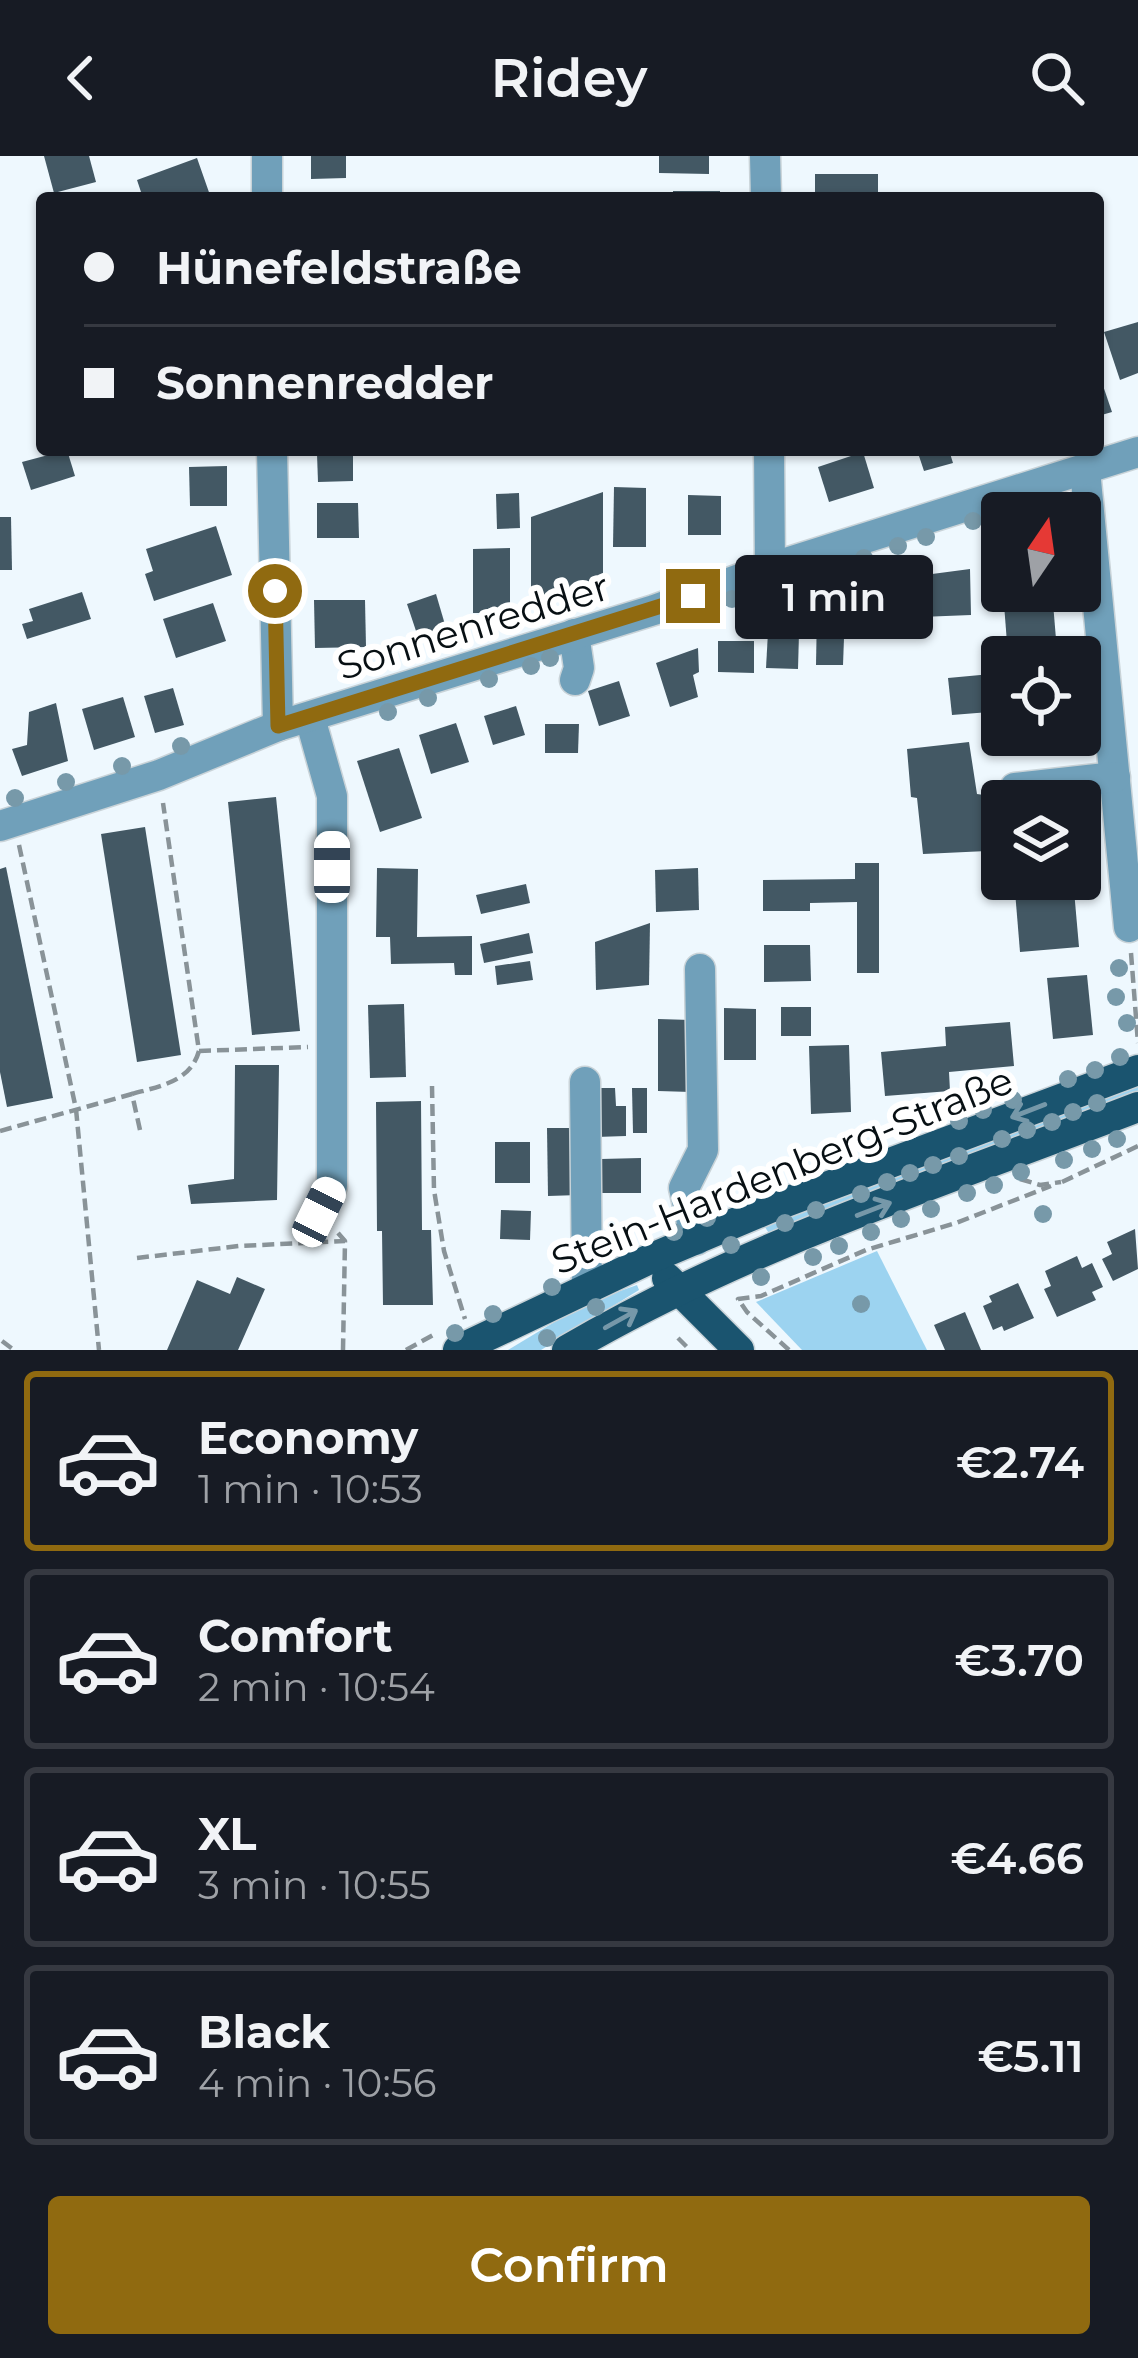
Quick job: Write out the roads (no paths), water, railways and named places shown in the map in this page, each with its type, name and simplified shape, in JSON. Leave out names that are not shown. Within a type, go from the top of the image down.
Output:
[{"type":"main road","name":"Stein-Hardenberg-Straße","points":[[458,1350],[696,1240],[1138,1070]]},
{"type":"main road","name":"Stein-Hardenberg-Straße","points":[[567,1350],[677,1290],[765,1250],[1138,1108]]},
{"type":"main road","points":[[655,1257],[677,1290],[739,1350]]},
{"type":"street","points":[[267,156],[267,192]]},
{"type":"street","points":[[765,156],[766,192]]},
{"type":"street","name":"Sonnenredder","points":[[7,824],[159,776],[278,726],[654,610],[770,568],[1138,452]]},
{"type":"street","points":[[272,456],[278,726]]},
{"type":"street","points":[[769,456],[770,568]]},
{"type":"street","points":[[1085,470],[1091,636]]},
{"type":"street","points":[[574,634],[579,668],[574,680]]},
{"type":"street","points":[[1101,713],[1114,777],[1129,927]]},
{"type":"street","name":"Sonnenredder","points":[[310,718],[332,796],[332,1186],[319,1212]]},
{"type":"street","points":[[1087,780],[1114,777]]},
{"type":"street","points":[[696,1240],[684,1188],[703,1150],[700,969]]},
{"type":"street","points":[[585,1082],[587,1289]]}]
